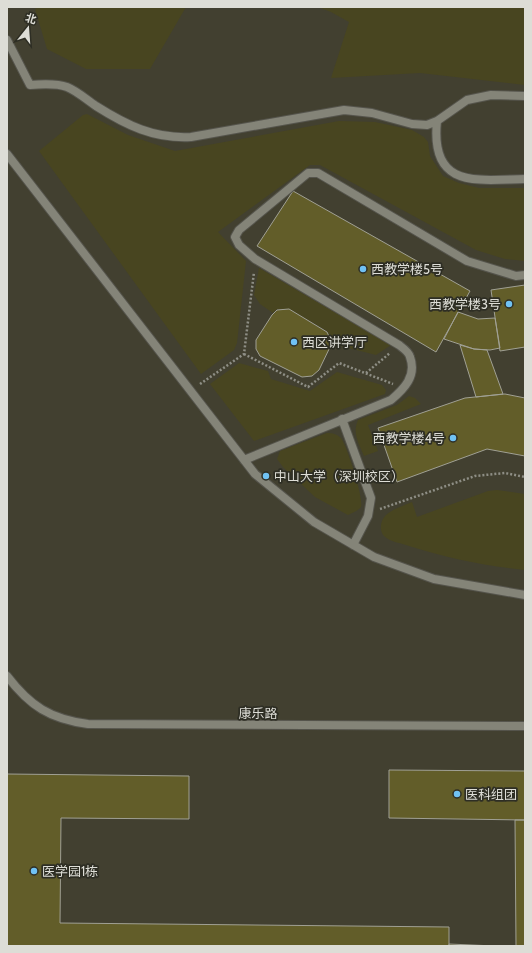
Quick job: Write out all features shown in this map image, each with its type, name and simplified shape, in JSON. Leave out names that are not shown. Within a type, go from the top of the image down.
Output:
[{"type":"lane","points":[[7,40],[30,85],[49,84],[67,88],[142,131],[172,138],[191,137],[344,110],[372,113],[412,124],[427,124],[437,121],[467,100],[491,94],[525,96]]},
{"type":"lane","points":[[437,121],[435,141],[441,159],[453,173],[470,180],[525,178]]},
{"type":"lane","points":[[8,159],[255,474],[314,522],[374,557],[434,579],[525,595]]},
{"type":"lane","points":[[244,460],[391,400],[406,388],[412,370],[410,356],[399,345],[255,259],[239,245],[235,237],[239,230],[308,172],[318,173],[467,261],[516,276],[525,275]]},
{"type":"lane","points":[[342,420],[371,498],[368,516],[353,545]]},
{"type":"lane","name":"康乐路","points":[[7,676],[16,688],[44,712],[66,721],[88,724],[525,726]]},
{"type":"path","points":[[200,384],[244,354],[255,259]]},
{"type":"path","points":[[366,373],[399,345]]},
{"type":"path","points":[[244,354],[308,387],[339,363],[406,388]]},
{"type":"path","points":[[368,516],[376,510],[475,476],[505,473],[525,477]]},
{"type":"shaded area","name":"中山大学（深圳校区）","points":[[7,7],[525,7],[525,946],[7,946]]},
{"type":"shaded area","points":[[39,7],[186,7],[150,69],[86,69],[47,49],[35,9]]},
{"type":"shaded area","points":[[318,7],[525,7],[525,85],[420,73],[331,78],[349,22]]},
{"type":"shaded area","points":[[87,114],[128,135],[175,151],[339,121],[375,122],[412,130],[424,137],[428,142],[430,156],[443,176],[459,183],[479,188],[525,188],[525,261],[505,259],[476,250],[320,165],[310,165],[218,232],[246,261],[237,343],[234,350],[201,374],[39,151],[83,115]]},
{"type":"shaded area","points":[[259,268],[391,345],[376,355],[333,344],[327,331],[289,309],[277,309],[273,313],[260,304],[254,295]]},
{"type":"shaded area","points":[[239,363],[268,371],[271,379],[310,391],[337,372],[382,385],[386,390],[385,394],[254,441],[210,384]]},
{"type":"shaded area","points":[[409,396],[415,398],[421,404],[368,425],[378,451],[364,456],[356,434],[356,425],[358,420],[397,405]]},
{"type":"shaded area","points":[[327,433],[334,434],[341,438],[358,484],[361,507],[357,511],[348,515],[315,497],[283,467],[277,459],[280,451]]},
{"type":"shaded area","points":[[497,490],[525,494],[525,570],[481,564],[438,554],[392,541],[386,538],[382,532],[381,523],[388,513],[412,502],[417,517],[488,491]]},
{"type":"building","name":"西教学楼5号","points":[[293,191],[470,291],[436,352],[257,246]]},
{"type":"building","name":"西教学楼3号","points":[[525,285],[525,347],[500,351],[491,290]]},
{"type":"building","name":"西区讲学厅","points":[[289,309],[327,332],[332,343],[319,370],[312,376],[302,377],[260,356],[256,349],[256,340],[272,315],[277,310]]},
{"type":"building","points":[[458,312],[478,319],[495,318],[500,348],[490,350],[474,349],[444,339]]},
{"type":"building","points":[[460,345],[474,349],[487,350],[503,394],[476,397]]},
{"type":"building","name":"西教学楼4号","points":[[505,394],[525,398],[525,456],[487,449],[397,482],[378,428],[465,398]]},
{"type":"building","name":"医科组团","points":[[389,770],[525,771],[525,820],[389,818]]},
{"type":"building","name":"医学园1栋","points":[[7,774],[189,776],[189,819],[61,818],[60,923],[449,927],[449,946],[7,946]]},
{"type":"building","name":"医科组团","points":[[515,820],[525,820],[525,946],[516,946]]},
{"type":"building","points":[[449,944],[495,946],[449,946]]},
{"type":"place","name":"西教学楼5号","points":[[363,269]]},
{"type":"place","name":"西教学楼3号","points":[[509,304]]},
{"type":"place","name":"西区讲学厅","points":[[294,342]]},
{"type":"place","name":"西教学楼4号","points":[[453,438]]},
{"type":"place","name":"中山大学（深圳校区）","points":[[266,476]]},
{"type":"place","name":"医科组团","points":[[457,794]]},
{"type":"place","name":"医学园1栋","points":[[34,871]]}]
